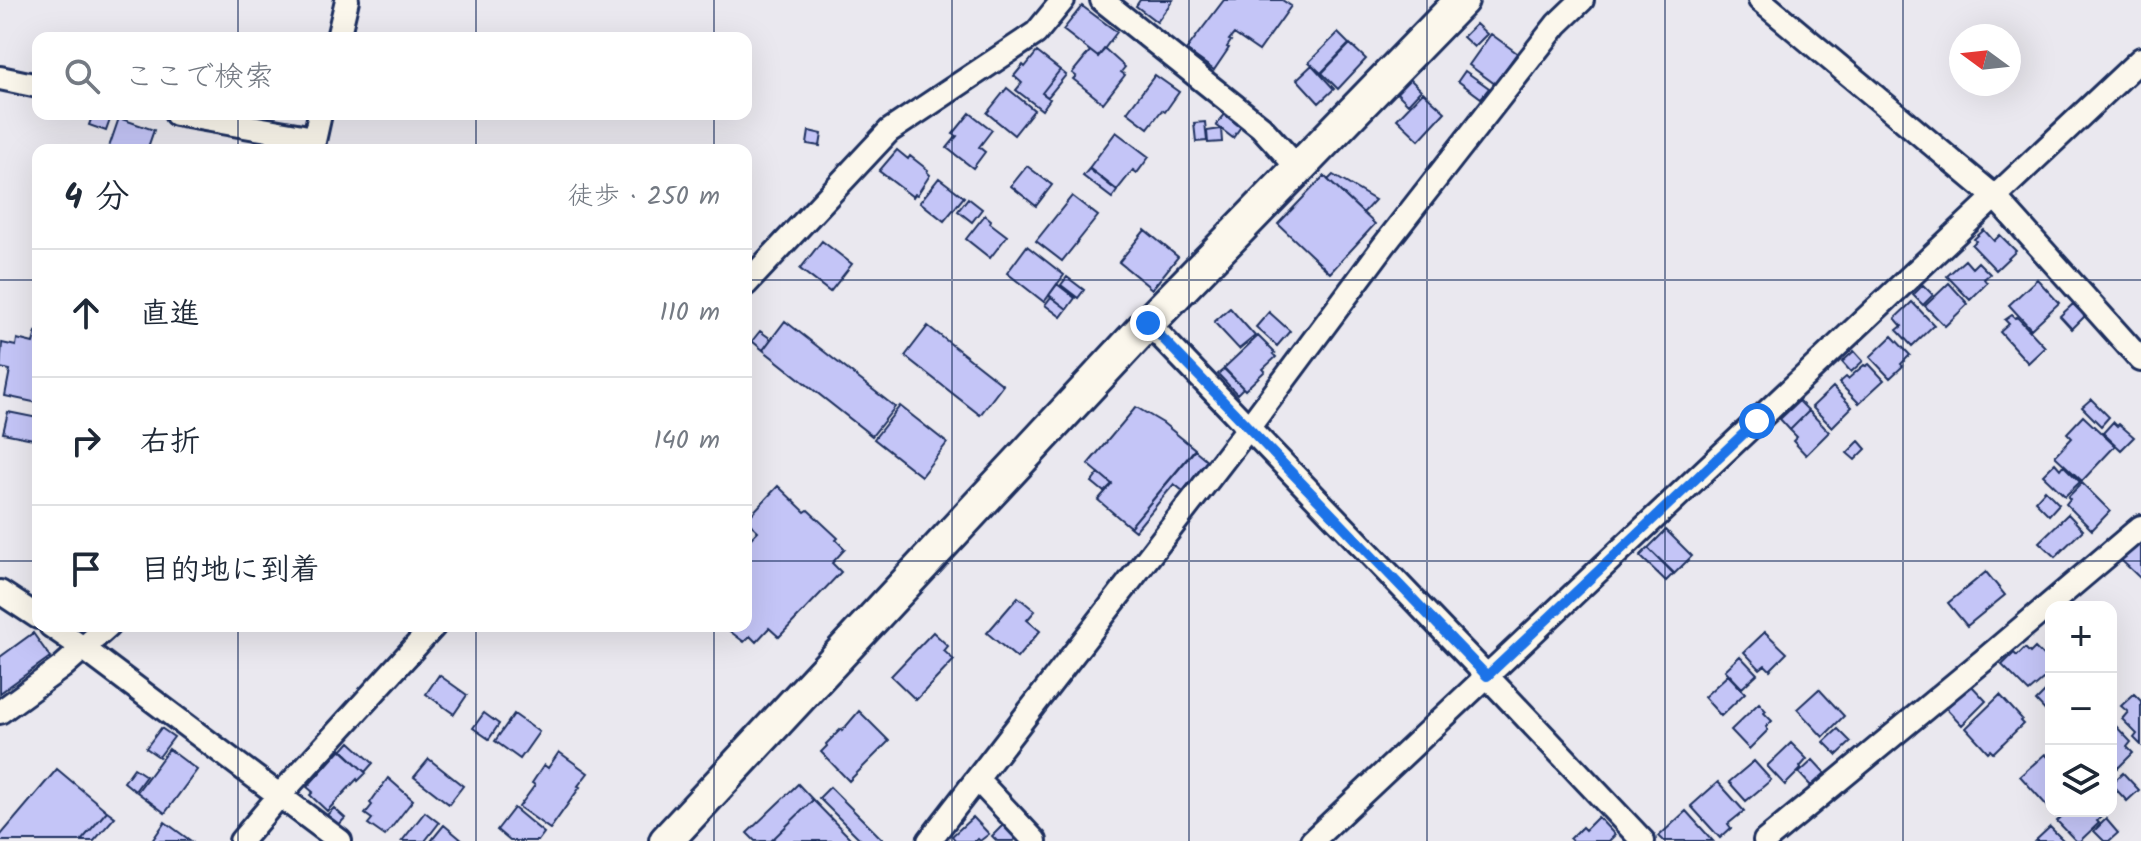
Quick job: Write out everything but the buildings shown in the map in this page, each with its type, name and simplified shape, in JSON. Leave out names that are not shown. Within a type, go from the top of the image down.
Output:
[{"type":"street","points":[[339,32],[347,0]]},
{"type":"street","points":[[752,278],[889,131],[1036,33],[1063,0]]},
{"type":"street","points":[[1102,0],[1261,127],[1298,168]]},
{"type":"street","points":[[666,841],[1148,323],[1462,0]]},
{"type":"street","points":[[929,841],[1249,427],[1385,244],[1557,24],[1582,0]]},
{"type":"street","points":[[1760,0],[1995,197],[2141,360]]},
{"type":"street","points":[[1312,841],[2141,59]]},
{"type":"street","points":[[0,78],[32,85]]},
{"type":"street","points":[[203,120],[313,144],[319,120]]},
{"type":"street","points":[[1148,323],[1643,841]]},
{"type":"street","points":[[1765,841],[2141,527]]},
{"type":"street","points":[[0,592],[32,613]]},
{"type":"street","points":[[60,632],[340,841]]},
{"type":"street","points":[[0,712],[62,667],[101,632]]},
{"type":"street","points":[[241,841],[429,632]]},
{"type":"street","points":[[977,779],[1035,841]]},
{"type":"route","points":[[1148,323],[1487,676],[1757,421]]}]
